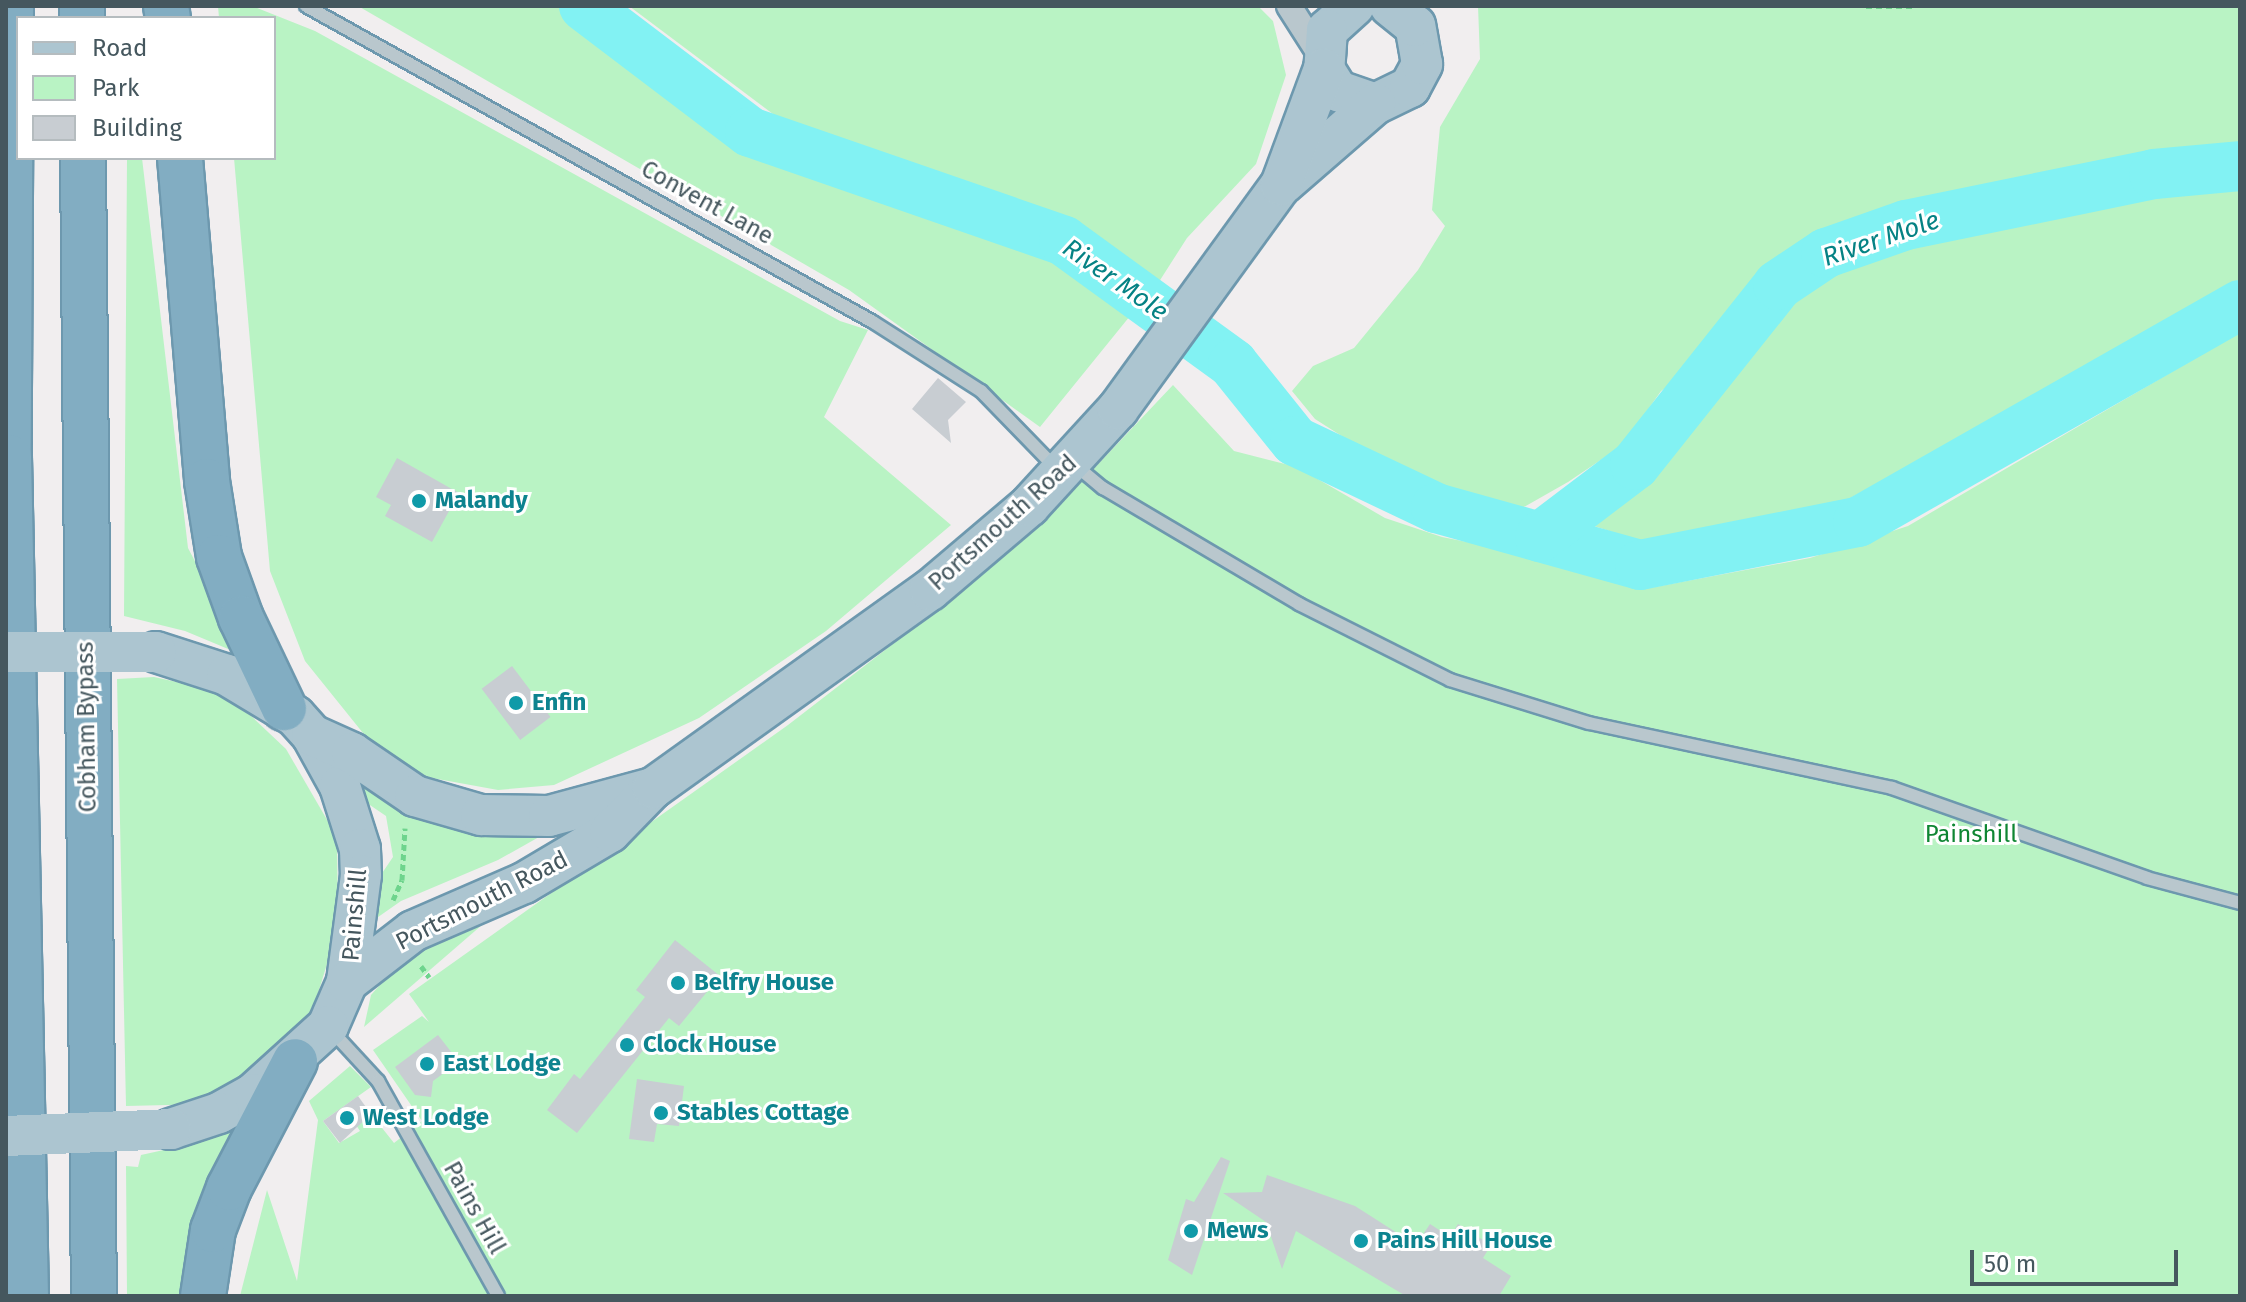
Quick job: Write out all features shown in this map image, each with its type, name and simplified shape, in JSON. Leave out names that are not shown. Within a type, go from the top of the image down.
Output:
[{"type":"highway","points":[[11,6],[9,457],[26,1296]]},
{"type":"highway","name":"Cobham Bypass","points":[[83,160],[94,1296]]},
{"type":"highway","points":[[180,160],[207,481],[219,557],[241,618],[298,721]]},
{"type":"highway","points":[[203,1296],[213,1230],[229,1188],[295,1061]]},
{"type":"main road","name":"Portsmouth Road","points":[[1281,185],[1323,62],[1327,30],[1354,6]]},
{"type":"main road","points":[[1390,6],[1406,16],[1426,22]]},
{"type":"main road","name":"Portsmouth Road","points":[[347,982],[413,931],[524,883],[610,832],[653,788],[930,590],[1067,468],[1118,409],[1281,185],[1375,104],[1410,87],[1422,64],[1426,22]]},
{"type":"main road","points":[[1323,62],[1349,98],[1375,104]]},
{"type":"main road","points":[[6,652],[156,652],[227,675],[298,721]]},
{"type":"main road","name":"Portsmouth Road","points":[[298,721],[415,796],[481,815],[549,816],[653,788]]},
{"type":"main road","name":"Painshill","points":[[6,1136],[171,1129],[219,1113],[295,1061],[328,1026],[347,982],[361,899],[360,849],[340,786],[298,721]]},
{"type":"street","points":[[1289,6],[1323,62]]},
{"type":"lane","name":"Convent Lane","points":[[306,6],[873,322],[981,391],[1067,468],[1265,585],[1450,680],[1589,723],[1892,788],[2147,878],[2240,903]]},
{"type":"lane","name":"Pains Hill","points":[[328,1026],[378,1081],[498,1296]]},
{"type":"path","points":[[1866,6],[1915,6]]},
{"type":"path","points":[[390,907],[402,880],[406,815]]},
{"type":"green space","points":[[218,6],[252,6],[315,31],[840,321],[868,330],[824,417],[951,525],[826,631],[699,718],[554,785],[498,790],[421,776],[371,743],[305,661],[270,571],[234,160],[276,160],[276,16],[219,16]]},
{"type":"green space","points":[[358,6],[557,6],[637,75],[756,155],[1052,258],[1130,316],[1040,427],[849,290]]},
{"type":"green space","points":[[629,6],[1258,6],[1273,21],[1286,75],[1256,164],[1187,238],[1155,288],[1060,214],[777,117]]},
{"type":"green space","points":[[1478,6],[2240,6],[2240,154],[1985,188],[1813,239],[1786,254],[1698,365],[1661,391],[1623,445],[1568,482],[1515,512],[1502,513],[1403,475],[1315,419],[1292,391],[1313,366],[1354,348],[1418,270],[1445,226],[1432,210],[1440,127],[1480,59]]},
{"type":"green space","points":[[127,160],[142,160],[188,548],[245,656],[185,631],[124,616]]},
{"type":"green space","points":[[2240,183],[2240,286],[1832,508],[1643,542],[1591,525],[1681,444],[1731,365],[1788,297],[1845,262],[2076,201]]},
{"type":"green space","points":[[2240,332],[2240,1296],[240,1296],[267,1190],[297,1281],[318,1120],[309,1101],[350,1066],[371,1087],[323,1121],[339,1143],[360,1131],[356,1125],[371,1114],[394,1143],[422,1121],[373,1050],[422,1016],[429,1022],[409,994],[788,725],[889,647],[979,575],[1085,478],[1173,385],[1234,451],[1297,467],[1385,518],[1442,537],[1537,556],[1639,590],[1810,558],[1908,526]]},
{"type":"green space","points":[[154,677],[227,693],[286,749],[337,837],[338,928],[312,1013],[264,1067],[211,1104],[126,1106],[117,679]]},
{"type":"green space","points":[[354,771],[555,828],[498,860],[401,901],[371,922],[374,885],[393,857],[386,816],[364,801]]},
{"type":"green space","points":[[490,918],[364,1027],[371,995],[393,970],[426,944]]},
{"type":"green space","points":[[248,1120],[210,1172],[186,1262],[185,1296],[127,1296],[126,1166],[138,1167],[141,1155],[191,1144]]},
{"type":"building","points":[[938,378],[966,402],[948,420],[951,443],[912,409]]},
{"type":"building","name":"Malandy","points":[[397,458],[459,493],[432,542],[385,516],[391,505],[376,497]]},
{"type":"building","name":"Enfin","points":[[512,666],[551,717],[520,740],[482,689]]},
{"type":"building","points":[[675,940],[720,976],[679,1026],[669,1018],[577,1133],[547,1110],[574,1074],[580,1079],[645,997],[636,990]]},
{"type":"building","name":"East Lodge","points":[[438,1035],[459,1062],[433,1081],[431,1097],[415,1095],[395,1067]]},
{"type":"building","name":"Stables Cottage","points":[[637,1079],[684,1086],[679,1126],[657,1124],[654,1142],[629,1139]]},
{"type":"building","name":"West Lodge","points":[[358,1096],[371,1114],[340,1143],[323,1121]]},
{"type":"building","points":[[1221,1157],[1230,1161],[1192,1275],[1168,1260],[1186,1199],[1194,1202]]},
{"type":"building","name":"Pains Hill House","points":[[1267,1175],[1355,1206],[1416,1245],[1430,1224],[1450,1237],[1458,1224],[1491,1245],[1483,1258],[1511,1276],[1499,1296],[1406,1296],[1296,1231],[1282,1269],[1266,1222],[1223,1193],[1262,1192]]},
{"type":"waterway","name":"River Mole","points":[[584,6],[750,132],[1064,241],[1233,364],[1295,441],[1436,508],[1640,565],[1858,522],[2240,305]]},
{"type":"waterway","name":"River Mole","points":[[1540,537],[1635,465],[1778,285],[1826,253],[1906,225],[2154,174],[2240,166]]},
{"type":"place","name":"Malandy","points":[[419,501]]},
{"type":"place","name":"Enfin","points":[[516,703]]},
{"type":"place","name":"Belfry House","points":[[678,983]]},
{"type":"place","name":"Clock House","points":[[627,1045]]},
{"type":"place","name":"East Lodge","points":[[427,1064]]},
{"type":"place","name":"Stables Cottage","points":[[661,1113]]},
{"type":"place","name":"West Lodge","points":[[347,1118]]},
{"type":"place","name":"Mews","points":[[1191,1231]]},
{"type":"place","name":"Pains Hill House","points":[[1361,1241]]}]
